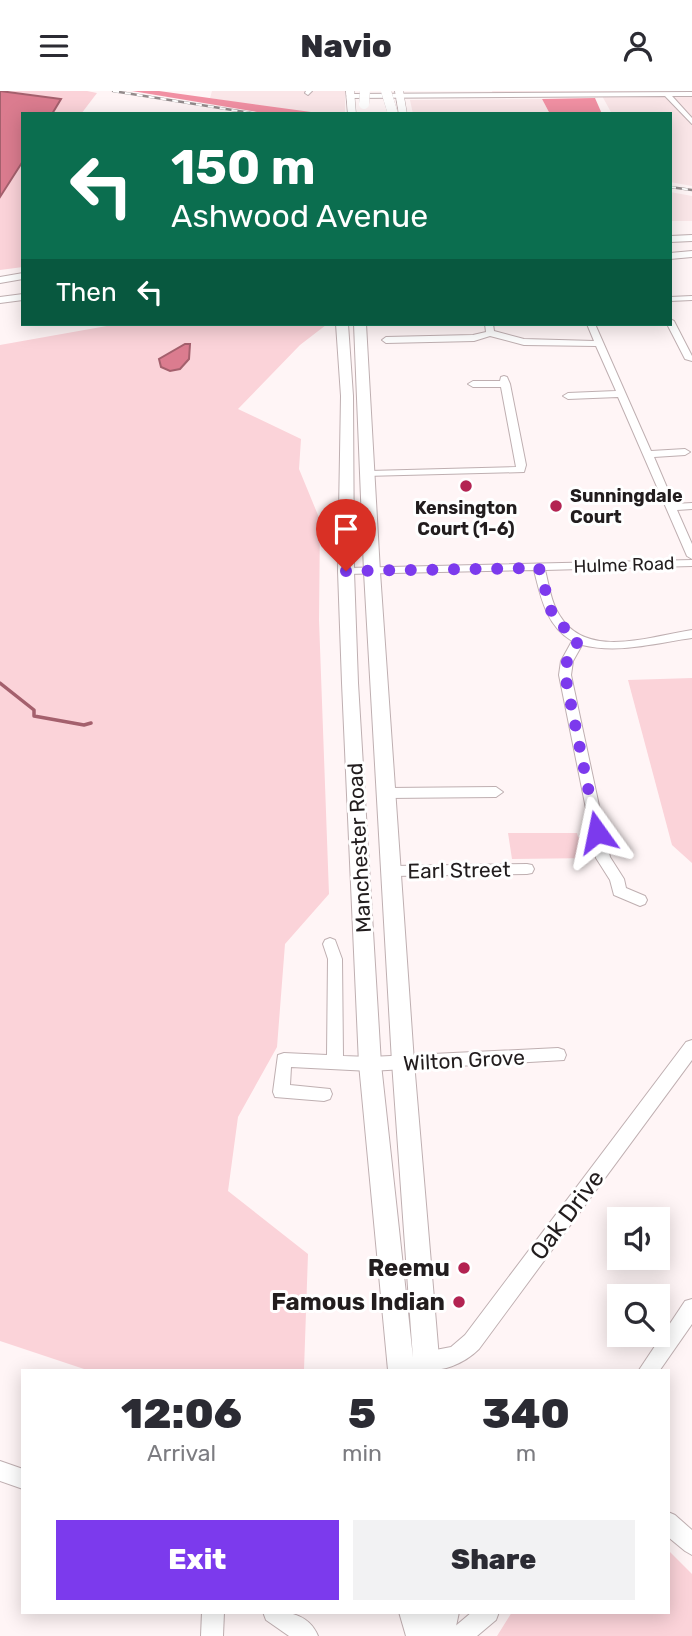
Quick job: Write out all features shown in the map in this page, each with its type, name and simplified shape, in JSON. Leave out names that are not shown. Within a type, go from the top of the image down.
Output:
[{"type":"highway","points":[[362,112],[365,91]]},
{"type":"highway","points":[[386,91],[392,112]]},
{"type":"highway","points":[[672,231],[692,230]]},
{"type":"highway","points":[[672,239],[692,238]]},
{"type":"highway","points":[[672,247],[692,246]]},
{"type":"highway","points":[[672,256],[692,254]]},
{"type":"highway","points":[[0,280],[21,276]]},
{"type":"highway","points":[[0,291],[21,287]]},
{"type":"highway","points":[[0,300],[21,296]]},
{"type":"highway","points":[[0,312],[21,309]]},
{"type":"highway","name":"Manchester Road","points":[[342,326],[347,396],[346,571],[350,683],[370,1064],[401,1369]]},
{"type":"highway","name":"Manchester Road","points":[[360,326],[372,572],[403,1062],[427,1365]]},
{"type":"highway","points":[[362,351],[367,343],[368,326]]},
{"type":"highway","points":[[350,683],[361,639],[360,581],[372,572]]},
{"type":"highway","points":[[415,1614],[421,1636]]},
{"type":"highway","points":[[439,1636],[444,1614]]},
{"type":"main road","points":[[350,94],[352,112]]},
{"type":"main road","points":[[400,94],[403,112]]},
{"type":"street","points":[[350,94],[691,93]]},
{"type":"street","points":[[667,94],[692,122]]},
{"type":"street","points":[[672,299],[692,298]]},
{"type":"street","points":[[672,325],[689,359]]},
{"type":"street","points":[[592,326],[692,556]]},
{"type":"street","points":[[386,340],[474,338],[489,328],[524,342],[600,344]]},
{"type":"street","points":[[369,474],[520,470],[505,382],[473,384]]},
{"type":"street","points":[[568,395],[622,394]]},
{"type":"street","points":[[648,454],[685,453]]},
{"type":"street","points":[[671,506],[692,506]]},
{"type":"street","name":"Hulme Road","points":[[346,571],[692,563]]},
{"type":"street","points":[[539,568],[553,617],[578,641],[601,645],[628,645],[692,634]]},
{"type":"street","points":[[578,641],[567,661],[565,675],[603,858],[617,879],[619,891],[640,900]]},
{"type":"street","points":[[387,793],[496,792]]},
{"type":"street","name":"Earl Street","points":[[392,871],[527,869]]},
{"type":"street","points":[[330,944],[335,959],[335,1061]]},
{"type":"street","name":"Oak Drive","points":[[427,1365],[462,1353],[472,1342],[692,1047]]},
{"type":"street","name":"Wilton Grove","points":[[324,1094],[281,1092],[284,1060],[370,1064],[558,1055]]},
{"type":"street","points":[[650,1369],[692,1308]]},
{"type":"street","points":[[0,1471],[21,1478]]},
{"type":"street","points":[[670,1524],[692,1544]]},
{"type":"street","points":[[212,1636],[213,1614]]},
{"type":"street","points":[[277,1614],[307,1636]]},
{"type":"street","points":[[461,1636],[486,1614]]},
{"type":"shaded area","points":[[0,91],[61,99],[53,112],[21,112],[21,164],[0,197]]},
{"type":"shaded area","points":[[8,91],[97,93],[83,112],[53,112],[60,99]]},
{"type":"shaded area","points":[[132,91],[159,91],[311,112],[257,112]]},
{"type":"shaded area","points":[[212,91],[345,91],[345,112],[297,112],[210,98]]},
{"type":"shaded area","points":[[492,91],[692,91],[692,186],[672,182],[672,112],[611,112],[601,94],[493,94]]},
{"type":"shaded area","points":[[595,98],[601,112],[549,112],[542,99]]},
{"type":"shaded area","points":[[542,99],[549,112],[413,112],[410,100]]},
{"type":"shaded area","points":[[21,164],[21,267],[0,270],[0,197]]},
{"type":"shaded area","points":[[672,192],[692,196],[692,221],[672,221]]},
{"type":"shaded area","points":[[107,326],[325,326],[300,345],[238,409],[301,439],[299,469],[320,520],[319,620],[329,894],[285,944],[277,1047],[238,1117],[228,1191],[308,1254],[304,1369],[84,1369],[0,1341],[0,345]]},
{"type":"shaded area","points":[[185,344],[190,344],[189,359],[180,369],[170,371],[161,367],[159,359]]},
{"type":"shaded area","points":[[692,678],[692,863],[672,845],[628,680]]},
{"type":"shaded area","points":[[508,833],[577,833],[578,837],[589,836],[594,858],[512,859]]},
{"type":"shaded area","points":[[670,1552],[692,1574],[692,1636],[497,1636],[511,1614],[670,1614]]},
{"type":"waterway","points":[[0,683],[34,710],[34,716],[84,725],[91,723]]},
{"type":"railway","points":[[113,91],[244,112]]},
{"type":"railway","points":[[672,187],[692,190]]},
{"type":"place","name":"Kensington Court (1-6)","points":[[466,486]]},
{"type":"place","name":"Sunningdale Court","points":[[556,506]]},
{"type":"place","name":"Reemu","points":[[464,1268]]},
{"type":"place","name":"Famous Indian","points":[[459,1302]]},
{"type":"route","points":[[346,571],[539,568],[553,617],[578,641],[567,661],[565,675],[597,832]]}]
